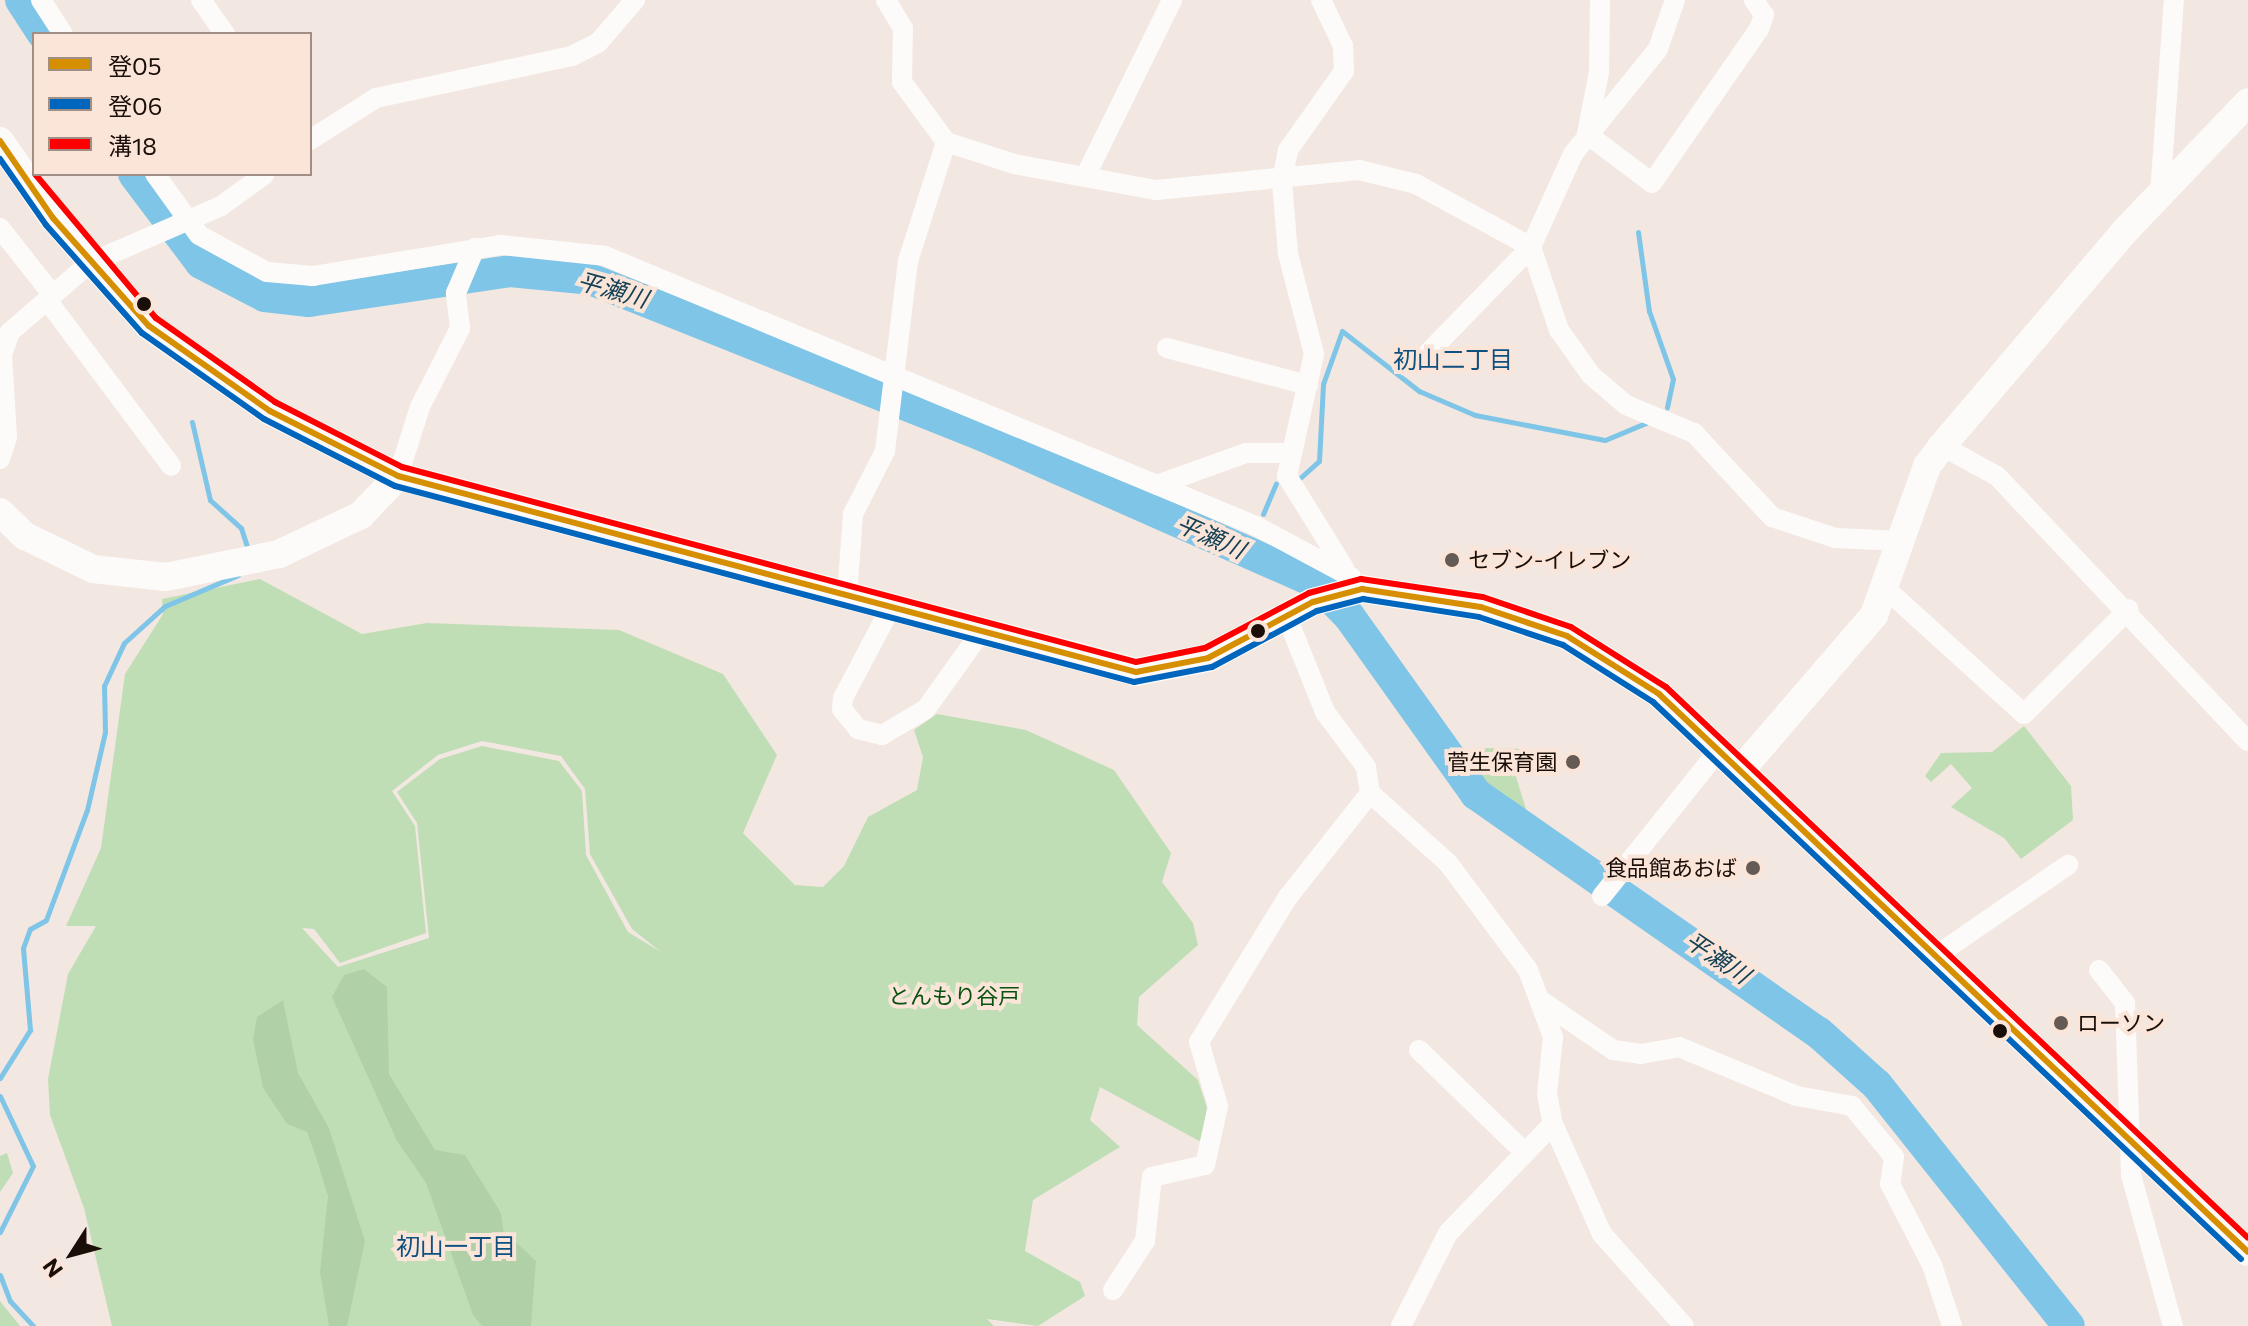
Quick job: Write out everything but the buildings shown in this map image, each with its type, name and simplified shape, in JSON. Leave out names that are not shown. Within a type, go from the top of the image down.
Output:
[{"type":"street","points":[[41,0],[62,32]]},
{"type":"street","points":[[201,0],[224,32]]},
{"type":"street","points":[[312,139],[376,98],[572,56],[598,43],[635,0]]},
{"type":"street","points":[[886,0],[903,28],[902,82],[946,142],[1014,164],[1087,173],[1156,190],[1282,182],[1359,170],[1385,175],[1531,247],[1559,330],[1610,392],[1694,433],[1772,517],[1835,538],[1903,541]]},
{"type":"street","points":[[1087,173],[1172,0]]},
{"type":"street","points":[[1321,0],[1343,46],[1344,71],[1288,150],[1282,182],[1288,254],[1314,354],[1288,453],[1287,476],[1353,586]]},
{"type":"street","points":[[1429,352],[1531,247],[1587,134],[1599,72],[1600,0]]},
{"type":"street","points":[[1587,134],[1623,100],[1658,49],[1675,0]]},
{"type":"street","points":[[1587,134],[1658,180],[1759,29],[1764,15],[1754,0]]},
{"type":"street","points":[[2160,194],[2174,0]]},
{"type":"street","points":[[1740,771],[1874,615],[1886,589],[1927,466],[1942,446],[2160,194],[2248,102]]},
{"type":"street","points":[[0,141],[90,263],[149,326],[209,371],[283,418],[398,476],[1115,669],[1160,672],[1208,658],[1286,615],[1353,586],[1481,607],[1567,636],[1659,694],[2248,1252]]},
{"type":"street","points":[[847,596],[853,514],[885,451],[890,381],[917,222],[946,142]]},
{"type":"street","points":[[156,176],[183,217],[246,266],[285,275],[475,248],[539,245],[605,256],[890,381],[1157,485],[1319,556],[1353,586]]},
{"type":"street","points":[[0,459],[7,437],[3,343],[49,297],[90,263],[183,217],[221,206],[262,176]]},
{"type":"street","points":[[0,228],[171,466]]},
{"type":"street","points":[[0,512],[25,536],[93,569],[166,577],[249,561],[361,515],[398,476],[420,407],[460,328],[457,292],[475,248]]},
{"type":"street","points":[[1167,348],[1308,385]]},
{"type":"street","points":[[1942,446],[1997,476],[2129,609],[2248,741]]},
{"type":"street","points":[[1157,485],[1246,453],[1288,453]]},
{"type":"street","points":[[1886,589],[2024,714],[2129,609]]},
{"type":"street","points":[[890,609],[843,698],[848,720],[870,732],[882,735],[926,709],[981,632]]},
{"type":"street","points":[[1286,615],[1325,712],[1366,767],[1370,793],[1448,863],[1509,940],[1543,1002],[1553,1037],[1547,1094],[1553,1124],[1602,1234],[1684,1326]]},
{"type":"street","points":[[1603,894],[1617,872],[1718,751]]},
{"type":"street","points":[[1113,1290],[1145,1241],[1152,1177],[1205,1165],[1218,1106],[1199,1042],[1288,897],[1370,793]]},
{"type":"street","points":[[1934,957],[2068,865]]},
{"type":"street","points":[[2099,970],[2125,1003],[2131,1175],[2173,1326]]},
{"type":"street","points":[[1543,1002],[1613,1050],[1641,1054],[1679,1047],[1797,1096],[1852,1106],[1894,1157],[1890,1184],[1932,1265],[1952,1326]]},
{"type":"street","points":[[1419,1050],[1521,1149]]},
{"type":"street","points":[[1401,1326],[1448,1233],[1521,1149],[1553,1124]]},
{"type":"green space","name":"とんもり谷戸","points":[[260,579],[362,634],[427,623],[619,630],[723,674],[777,755],[743,833],[795,885],[823,887],[844,866],[868,817],[917,790],[923,757],[914,730],[937,714],[1026,730],[1114,770],[1171,853],[1162,882],[1193,923],[1198,945],[1139,997],[1137,1025],[1198,1080],[1207,1108],[1201,1142],[1100,1087],[1090,1120],[1120,1147],[1033,1200],[1025,1251],[1080,1282],[1085,1296],[1038,1326],[987,1319],[994,1326],[112,1326],[84,1208],[50,1115],[48,1079],[68,974],[96,926],[66,926],[101,848],[125,674],[163,614],[162,599]],"holes":[[[482,741],[561,756],[585,789],[590,854],[632,929],[661,952],[628,932],[586,855],[582,791],[559,761],[482,746],[440,759],[397,792],[417,823],[429,938],[338,967],[302,928],[314,929],[340,963],[426,933],[415,826],[392,791],[438,755]]]},
{"type":"green space","points":[[2024,726],[2071,786],[2073,820],[2021,859],[2004,838],[1951,807],[1972,788],[1951,764],[1931,782],[1925,776],[1941,753],[1992,752]]},
{"type":"green space","points":[[1487,748],[1523,749],[1531,773],[1515,774],[1527,812],[1471,774],[1457,754]]},
{"type":"green space","points":[[364,969],[387,987],[389,1074],[435,1150],[465,1155],[501,1213],[503,1230],[536,1261],[531,1326],[482,1326],[473,1315],[426,1183],[397,1141],[332,997],[344,975]]},
{"type":"green space","points":[[283,1000],[298,1073],[329,1128],[365,1241],[347,1326],[329,1326],[320,1272],[328,1196],[317,1160],[307,1132],[287,1124],[263,1088],[253,1039],[257,1017]]},
{"type":"green space","points":[[7,1153],[13,1173],[0,1192],[0,1156]]},
{"type":"green space","points":[[0,1301],[20,1326],[0,1326]]},
{"type":"waterway","name":"平瀬川","points":[[21,0],[42,32]]},
{"type":"waterway","name":"平瀬川","points":[[136,176],[201,263],[265,296],[309,301],[510,271],[590,279],[982,435],[1316,582],[1349,616],[1476,794],[1819,1033],[1877,1085],[2069,1326]]},
{"type":"waterway","points":[[1638,232],[1649,311],[1673,379],[1667,407]]},
{"type":"waterway","points":[[1300,478],[1319,461],[1323,384],[1342,331],[1419,391],[1475,415],[1605,440],[1648,422]]},
{"type":"waterway","points":[[192,422],[210,500],[241,528],[248,550]]},
{"type":"waterway","points":[[1263,514],[1276,484]]},
{"type":"waterway","points":[[1252,553],[1255,541]]},
{"type":"waterway","points":[[0,1078],[30,1030],[23,948],[30,929],[46,920],[87,810],[105,732],[104,686],[124,643],[165,606],[238,575]]},
{"type":"waterway","points":[[0,1096],[33,1166],[0,1232]]},
{"type":"waterway","points":[[0,1275],[10,1301],[33,1326]]},
{"type":"transit line","name":"登05","points":[[0,141],[53,218],[149,326],[270,411],[398,476],[1136,672],[1208,658],[1313,602],[1362,589],[1481,607],[1567,636],[1659,694],[2248,1252]]},
{"type":"transit line","name":"登06","points":[[0,159],[46,225],[142,333],[264,419],[395,486],[1134,682],[1212,667],[1317,611],[1363,599],[1479,617],[1563,645],[1653,702],[2241,1259]]},
{"type":"transit line","name":"溝18","points":[[37,176],[156,318],[275,402],[402,467],[1136,662],[1205,648],[1309,593],[1361,579],[1483,597],[1571,627],[1666,687],[2248,1238]]},
{"type":"place","name":"セブン-イレブン","points":[[1452,560]]},
{"type":"place","name":"菅生保育園","points":[[1573,762]]},
{"type":"place","name":"食品館あおば","points":[[1753,868]]},
{"type":"place","name":"ローソン","points":[[2061,1023]]},
{"type":"district","name":"初山二丁目","points":[[1453,359]]},
{"type":"district","name":"初山一丁目","points":[[456,1246]]}]
